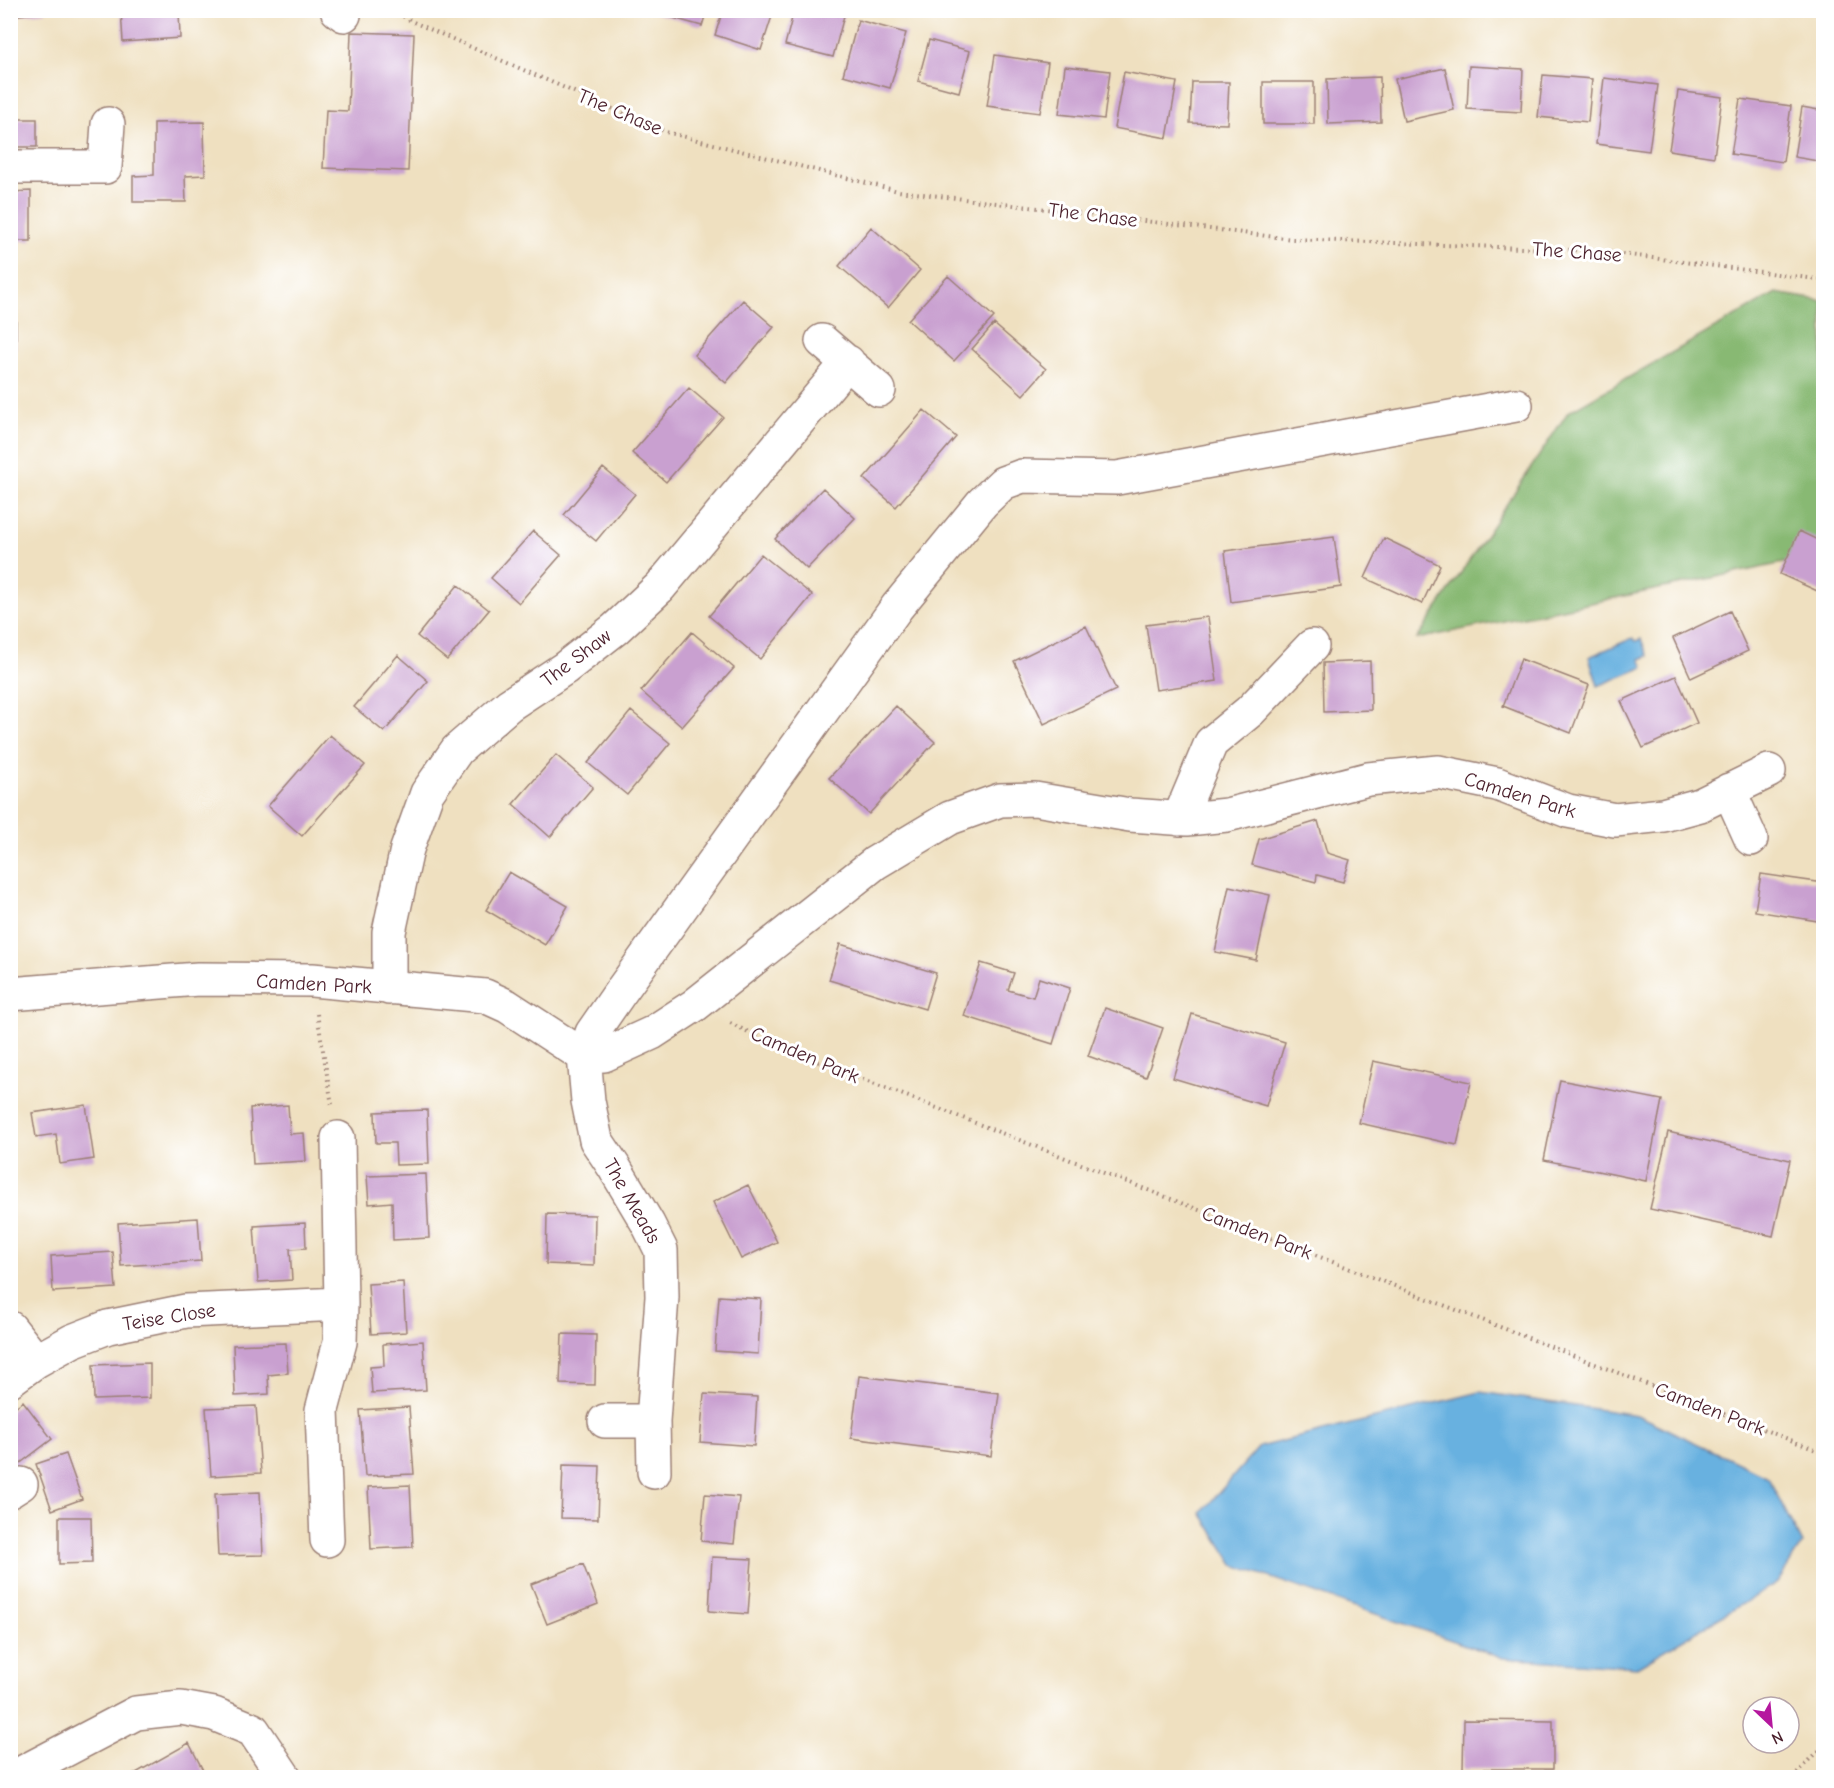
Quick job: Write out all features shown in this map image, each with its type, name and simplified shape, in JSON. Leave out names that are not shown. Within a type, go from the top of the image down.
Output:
[{"type":"street","points":[[10,167],[105,167],[108,124]]},
{"type":"street","points":[[822,340],[879,390]]},
{"type":"street","name":"The Shaw","points":[[389,988],[389,932],[407,849],[427,793],[457,750],[509,705],[565,669],[615,629],[660,587],[848,362]]},
{"type":"street","points":[[584,1056],[592,1033],[619,994],[897,607],[982,503],[1003,483],[1022,476],[1117,478],[1516,405]]},
{"type":"street","points":[[1179,819],[1211,744],[1250,711],[1312,646]]},
{"type":"street","name":"Camden Park","points":[[10,993],[198,980],[312,980],[485,996],[507,1006],[584,1056],[604,1055],[652,1033],[695,1005],[875,863],[950,818],[1000,800],[1035,799],[1130,815],[1179,819],[1227,815],[1368,779],[1438,772],[1497,784],[1569,811],[1615,820],[1672,812],[1700,805],[1769,771]]},
{"type":"street","points":[[1729,790],[1750,839]]},
{"type":"street","name":"The Meads","points":[[584,1056],[588,1101],[596,1140],[619,1175],[661,1250],[662,1297],[653,1421],[654,1472]]},
{"type":"street","points":[[327,1540],[322,1410],[340,1342],[338,1138]]},
{"type":"street","name":"Teise Close","points":[[23,1371],[72,1341],[108,1327],[186,1311],[341,1304]]},
{"type":"street","points":[[10,1328],[23,1371]]},
{"type":"street","points":[[605,1421],[653,1421]]},
{"type":"street","points":[[12,1778],[136,1713],[181,1708],[214,1714],[253,1730],[285,1778]]},
{"type":"path","name":"The Chase","points":[[393,10],[411,21],[666,132],[898,191],[1292,239],[1598,251],[1824,280]]},
{"type":"path","points":[[312,980],[338,1138]]},
{"type":"path","name":"Camden Park","points":[[695,1005],[775,1046],[1824,1453]]},
{"type":"path","points":[[1793,1778],[1824,1745]]},
{"type":"green space","points":[[1776,293],[1823,301],[1823,566],[1818,556],[1417,639],[1568,412]]},
{"type":"water","points":[[1633,638],[1636,641],[1641,639],[1648,656],[1640,659],[1644,667],[1598,686],[1589,657]]},
{"type":"water","points":[[1480,1392],[1637,1415],[1768,1477],[1802,1544],[1776,1584],[1637,1667],[1503,1658],[1234,1565],[1201,1513],[1259,1447]]},
{"type":"building","points":[[10,10],[46,10],[46,12],[10,16]]},
{"type":"building","points":[[121,10],[179,10],[180,38],[123,42]]},
{"type":"building","points":[[656,10],[707,10],[702,26],[655,13]]},
{"type":"building","points":[[723,10],[774,10],[761,50],[715,35]]},
{"type":"building","points":[[794,10],[845,12],[833,57],[785,45]]},
{"type":"building","points":[[858,20],[906,33],[890,88],[843,75]]},
{"type":"building","points":[[351,32],[414,34],[408,171],[323,168],[326,110],[348,111]]},
{"type":"building","points":[[929,40],[970,51],[959,92],[918,81]]},
{"type":"building","points":[[995,55],[1048,63],[1040,113],[987,106]]},
{"type":"building","points":[[1065,66],[1110,71],[1104,119],[1059,114]]},
{"type":"building","points":[[1469,66],[1523,69],[1521,112],[1467,109]]},
{"type":"building","points":[[1445,68],[1454,110],[1404,121],[1395,79]]},
{"type":"building","points":[[1124,72],[1177,82],[1167,138],[1114,128]]},
{"type":"building","points":[[1543,75],[1592,79],[1588,122],[1538,117]]},
{"type":"building","points":[[1380,77],[1381,122],[1328,124],[1327,79]]},
{"type":"building","points":[[1604,78],[1658,85],[1649,151],[1596,144]]},
{"type":"building","points":[[1192,82],[1229,82],[1227,124],[1190,123]]},
{"type":"building","points":[[1263,82],[1314,82],[1314,124],[1263,124]]},
{"type":"building","points":[[1678,91],[1722,97],[1714,157],[1669,150]]},
{"type":"building","points":[[1740,99],[1791,106],[1783,162],[1731,154]]},
{"type":"building","points":[[1802,107],[1824,111],[1824,162],[1794,157]]},
{"type":"building","points":[[10,119],[37,119],[37,147],[10,147]]},
{"type":"building","points":[[204,122],[205,175],[185,176],[186,202],[133,202],[133,176],[154,175],[154,123]]},
{"type":"building","points":[[31,191],[31,241],[10,241],[10,192]]},
{"type":"building","points":[[871,227],[920,270],[888,308],[839,266]]},
{"type":"building","points":[[948,276],[994,317],[954,361],[908,320]]},
{"type":"building","points":[[743,300],[774,327],[726,383],[694,355]]},
{"type":"building","points":[[10,303],[16,303],[16,349],[10,349]]},
{"type":"building","points":[[994,324],[1046,369],[1023,395],[972,349]]},
{"type":"building","points":[[689,388],[723,417],[666,482],[632,453]]},
{"type":"building","points":[[924,410],[956,437],[896,507],[864,479]]},
{"type":"building","points":[[603,468],[635,494],[596,541],[564,515]]},
{"type":"building","points":[[823,488],[855,518],[807,569],[775,539]]},
{"type":"building","points":[[533,531],[561,555],[519,603],[491,578]]},
{"type":"building","points":[[1799,531],[1824,543],[1824,594],[1780,574]]},
{"type":"building","points":[[1334,537],[1341,587],[1231,602],[1225,551]]},
{"type":"building","points":[[1384,538],[1440,565],[1422,604],[1365,578]]},
{"type":"building","points":[[761,554],[812,595],[760,659],[709,616]]},
{"type":"building","points":[[458,585],[489,610],[447,660],[417,636]]},
{"type":"building","points":[[1730,611],[1748,651],[1691,678],[1673,638]]},
{"type":"building","points":[[1208,617],[1217,681],[1156,690],[1146,625]]},
{"type":"building","points":[[1086,626],[1116,690],[1044,724],[1014,661]]},
{"type":"building","points":[[692,632],[734,668],[682,727],[641,691]]},
{"type":"building","points":[[398,655],[428,681],[384,732],[354,707]]},
{"type":"building","points":[[1521,659],[1589,685],[1571,733],[1503,706]]},
{"type":"building","points":[[1370,661],[1371,710],[1324,712],[1323,663]]},
{"type":"building","points":[[1824,662],[1824,703],[1822,703],[1819,663]]},
{"type":"building","points":[[1676,676],[1697,723],[1643,748],[1621,701]]},
{"type":"building","points":[[896,706],[935,742],[869,814],[829,778]]},
{"type":"building","points":[[631,711],[670,743],[627,795],[588,763]]},
{"type":"building","points":[[330,735],[365,765],[302,836],[268,806]]},
{"type":"building","points":[[556,755],[593,787],[550,837],[513,804]]},
{"type":"building","points":[[1318,821],[1327,853],[1350,860],[1343,882],[1317,875],[1316,882],[1252,865],[1259,839]]},
{"type":"building","points":[[509,872],[568,906],[545,945],[486,910]]},
{"type":"building","points":[[1761,874],[1824,883],[1824,922],[1755,911]]},
{"type":"building","points":[[1229,886],[1270,895],[1256,960],[1215,952]]},
{"type":"building","points":[[840,944],[936,973],[925,1009],[829,980]]},
{"type":"building","points":[[981,963],[1014,973],[1008,990],[1033,997],[1039,978],[1070,988],[1053,1044],[964,1016]]},
{"type":"building","points":[[1105,1008],[1163,1028],[1146,1077],[1088,1056]]},
{"type":"building","points":[[1192,1014],[1285,1042],[1266,1106],[1173,1078]]},
{"type":"building","points":[[1373,1061],[1471,1082],[1457,1145],[1359,1123]]},
{"type":"building","points":[[1560,1080],[1662,1100],[1646,1181],[1544,1160]]},
{"type":"building","points":[[86,1105],[94,1159],[60,1164],[56,1134],[36,1137],[32,1113]]},
{"type":"building","points":[[288,1105],[290,1134],[304,1133],[306,1161],[253,1164],[250,1108]]},
{"type":"building","points":[[427,1110],[429,1164],[396,1165],[395,1143],[376,1143],[375,1112]]},
{"type":"building","points":[[1668,1132],[1790,1160],[1773,1236],[1650,1209]]},
{"type":"building","points":[[426,1174],[429,1238],[393,1240],[392,1202],[369,1204],[367,1176]]},
{"type":"building","points":[[748,1185],[777,1242],[741,1259],[713,1202]]},
{"type":"building","points":[[547,1214],[595,1215],[594,1266],[546,1264]]},
{"type":"building","points":[[198,1218],[201,1261],[121,1266],[118,1223]]},
{"type":"building","points":[[305,1223],[306,1248],[290,1249],[292,1280],[258,1282],[254,1226]]},
{"type":"building","points":[[113,1252],[116,1288],[53,1292],[51,1256]]},
{"type":"building","points":[[403,1282],[406,1332],[371,1334],[368,1284]]},
{"type":"building","points":[[719,1296],[761,1299],[758,1354],[715,1351]]},
{"type":"building","points":[[562,1334],[596,1335],[595,1385],[560,1384]]},
{"type":"building","points":[[423,1341],[426,1390],[372,1393],[370,1367],[384,1366],[383,1344]]},
{"type":"building","points":[[286,1343],[288,1373],[268,1375],[269,1394],[235,1396],[233,1345]]},
{"type":"building","points":[[150,1363],[150,1398],[94,1400],[93,1365]]},
{"type":"building","points":[[859,1376],[999,1393],[991,1456],[851,1438]]},
{"type":"building","points":[[704,1394],[757,1397],[754,1446],[700,1442]]},
{"type":"building","points":[[23,1401],[52,1439],[10,1471],[10,1411]]},
{"type":"building","points":[[256,1406],[261,1473],[211,1476],[206,1408]]},
{"type":"building","points":[[409,1407],[414,1474],[365,1476],[360,1410]]},
{"type":"building","points":[[66,1454],[82,1499],[52,1510],[36,1464]]},
{"type":"building","points":[[563,1465],[600,1466],[598,1519],[561,1518]]},
{"type":"building","points":[[410,1485],[413,1547],[371,1549],[368,1487]]},
{"type":"building","points":[[260,1492],[263,1555],[218,1556],[215,1494]]},
{"type":"building","points":[[705,1494],[739,1497],[734,1544],[701,1541]]},
{"type":"building","points":[[59,1517],[91,1517],[92,1563],[59,1564]]},
{"type":"building","points":[[712,1557],[752,1559],[748,1614],[709,1611]]},
{"type":"building","points":[[583,1564],[598,1604],[547,1624],[531,1584]]},
{"type":"building","points":[[1464,1720],[1553,1721],[1553,1769],[1463,1769]]},
{"type":"building","points":[[189,1743],[207,1778],[127,1778]]}]
